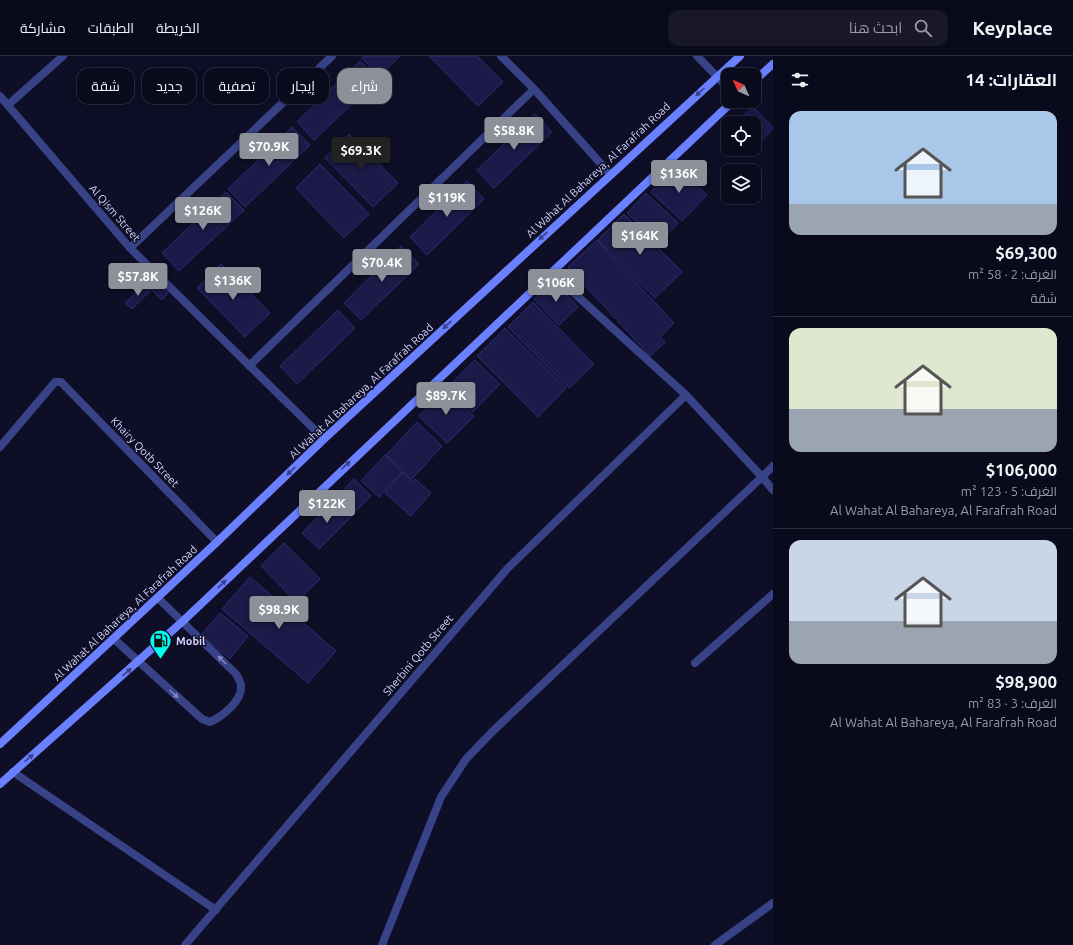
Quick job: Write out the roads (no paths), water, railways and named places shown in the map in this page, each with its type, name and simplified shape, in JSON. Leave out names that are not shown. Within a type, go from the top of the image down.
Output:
[{"type":"main road","name":"Al Wahat Al Bahareya, Al Farafrah Road","points":[[0,744],[158,598],[324,439],[610,174],[740,56]]},
{"type":"main road","points":[[761,75],[773,64]]},
{"type":"main road","points":[[0,784],[183,621],[347,464],[552,273],[726,108]]},
{"type":"street","points":[[8,105],[63,56]]},
{"type":"street","points":[[130,248],[332,56]]},
{"type":"street","points":[[501,56],[534,89],[610,174]]},
{"type":"street","points":[[697,56],[721,80]]},
{"type":"street","points":[[249,366],[534,89]]},
{"type":"street","name":"Al Qism Street","points":[[0,96],[130,248],[324,439]]},
{"type":"street","points":[[552,273],[686,395],[773,490]]},
{"type":"street","name":"Khairy Qotb Street","points":[[0,447],[55,382],[58,381],[64,384],[217,542]]},
{"type":"street","name":"Sherbini Qotb Street","points":[[185,945],[508,569],[686,395]]},
{"type":"street","points":[[382,945],[441,796],[466,760],[499,726],[773,466]]},
{"type":"street","points":[[695,663],[773,594]]},
{"type":"street","points":[[114,639],[202,719],[210,722],[217,719],[237,701],[241,693],[241,684],[236,674],[158,598]]},
{"type":"street","points":[[13,772],[216,910]]},
{"type":"street","points":[[715,945],[773,903]]},
{"type":"place","name":"Mobil","points":[[161,660]]}]
